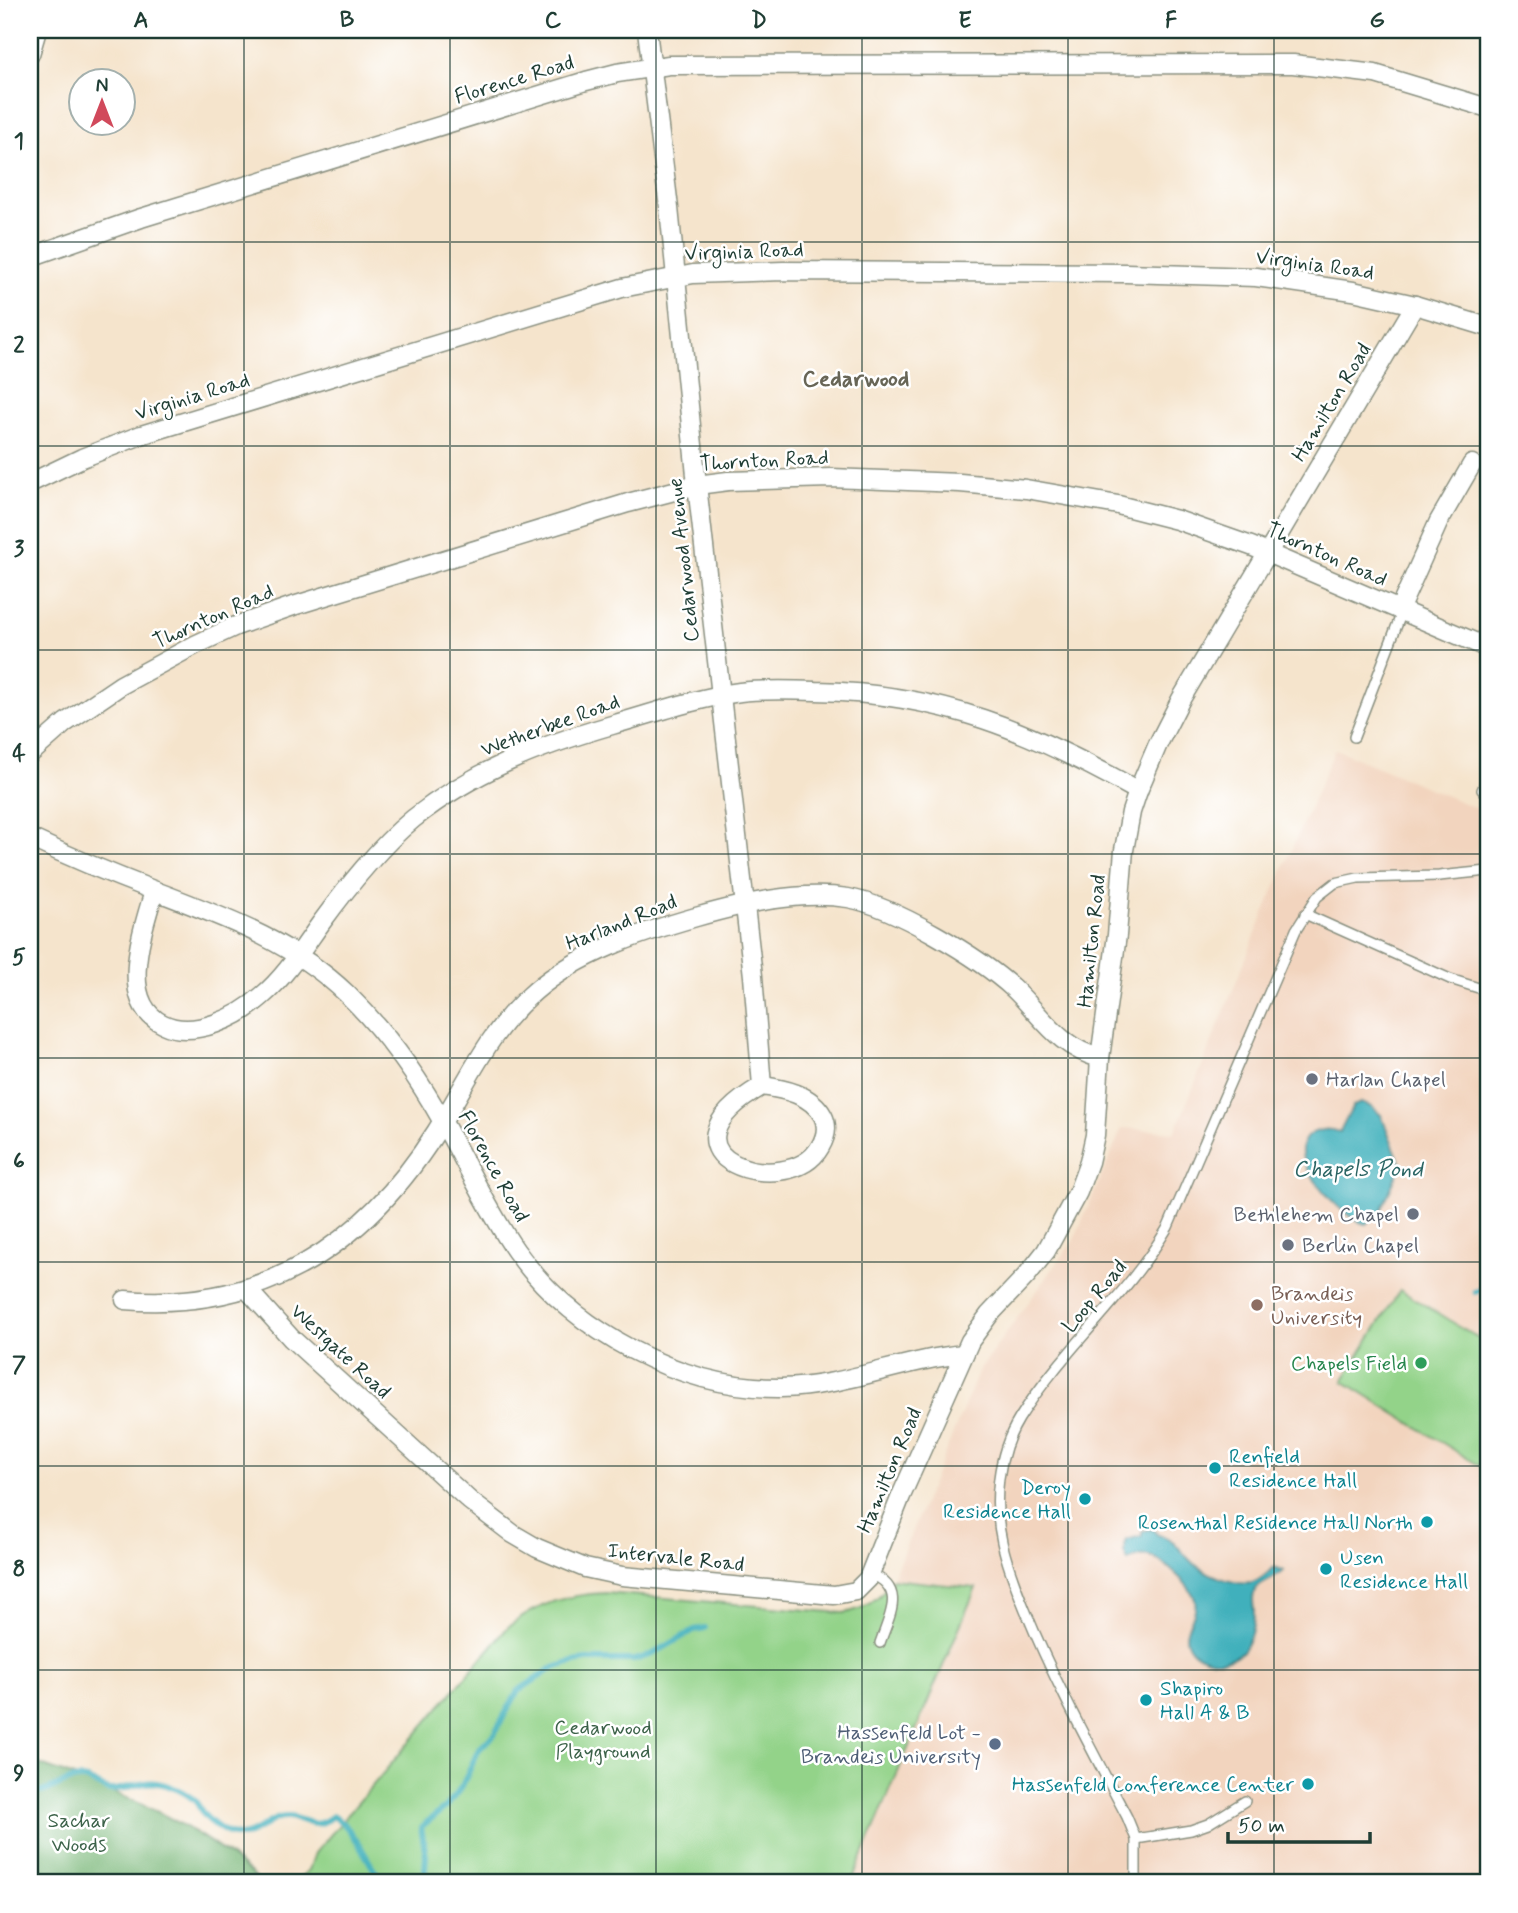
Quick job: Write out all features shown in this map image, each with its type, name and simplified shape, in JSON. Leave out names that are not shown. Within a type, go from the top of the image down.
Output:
[{"type":"street","points":[[30,54],[37,30]]},
{"type":"street","name":"Cedarwood Avenue","points":[[647,30],[762,1086]]},
{"type":"street","name":"Florence Road","points":[[30,257],[141,218],[586,80],[652,67],[700,63],[1283,63],[1375,74],[1488,108]]},
{"type":"street","name":"Virginia Road","points":[[30,483],[82,457],[141,435],[622,288],[676,277],[724,272],[821,271],[1256,277],[1353,291],[1415,305],[1488,327]]},
{"type":"street","name":"Hamilton Road","points":[[856,1591],[865,1584],[871,1574],[901,1496],[964,1354],[982,1322],[1046,1251],[1063,1224],[1089,1162],[1095,1135],[1100,1058],[1116,951],[1124,850],[1131,812],[1138,792],[1175,710],[1415,305]]},
{"type":"street","points":[[1401,611],[1439,521],[1472,464]]},
{"type":"street","name":"Thornton Road","points":[[30,754],[65,723],[121,685],[236,626],[515,538],[697,485],[743,480],[844,478],[1005,486],[1072,496],[1147,512],[1194,525],[1268,553],[1488,648]]},
{"type":"street","name":"Wetherbee Road","points":[[154,891],[138,956],[137,986],[146,1009],[163,1025],[184,1029],[220,1021],[240,1012],[272,987],[382,848],[413,819],[457,787],[489,769],[548,746],[641,716],[720,696],[761,690],[823,691],[892,696],[942,705],[994,721],[1049,744],[1138,792]]},
{"type":"street","name":"Florence Road","points":[[30,838],[154,891],[241,924],[298,955],[328,977],[364,1012],[405,1062],[443,1121],[502,1229],[527,1265],[574,1310],[637,1353],[666,1366],[711,1380],[770,1388],[835,1383],[932,1359],[964,1354]]},
{"type":"street","name":"Harland Road","points":[[247,1289],[270,1282],[308,1262],[351,1232],[397,1184],[426,1147],[496,1032],[517,1008],[550,979],[587,957],[662,926],[743,905],[794,898],[834,897],[863,901],[937,936],[981,963],[1013,989],[1068,1045],[1100,1058]]},
{"type":"street","points":[[762,1086],[792,1092],[812,1103],[822,1116],[826,1129],[825,1137],[818,1151],[807,1163],[787,1170],[766,1171],[739,1167],[720,1156],[716,1143],[719,1125],[738,1102],[762,1086]]},
{"type":"street","points":[[125,1300],[189,1301],[247,1289]]},
{"type":"street","name":"Westgate Road","points":[[247,1289],[291,1338],[470,1502],[501,1525]]},
{"type":"street","name":"Intervale Road","points":[[501,1525],[561,1559],[609,1574],[834,1595],[856,1591]]},
{"type":"lane","points":[[1354,737],[1401,611]]},
{"type":"lane","points":[[1482,790],[1488,777]]},
{"type":"lane","name":"Loop Road","points":[[1136,1883],[1136,1839],[1041,1650],[1014,1584],[1001,1542],[999,1478],[1006,1446],[1035,1395],[1132,1280],[1168,1227],[1296,930],[1317,897],[1335,883],[1358,878],[1439,876],[1488,871]]},
{"type":"lane","points":[[1305,914],[1450,979],[1488,991]]},
{"type":"lane","points":[[871,1574],[886,1582],[892,1594],[891,1613],[880,1643]]},
{"type":"lane","points":[[1136,1839],[1191,1830],[1208,1824],[1245,1801]]},
{"type":"shaded area","name":"Brandeis University","points":[[1335,749],[1485,812],[1488,805],[1488,1883],[849,1883],[975,1588],[892,1579],[980,1369],[1074,1240],[1122,1128],[1175,1132]]},
{"type":"green space","name":"Chapels Field","points":[[1400,1290],[1488,1344],[1488,1471],[1343,1381]]},
{"type":"green space","name":"Cedarwood Playground","points":[[892,1579],[976,1588],[851,1883],[293,1883],[309,1870],[315,1853],[508,1627],[531,1611],[566,1598],[606,1593],[843,1613],[872,1602]]},
{"type":"green space","name":"Sachar Woods","points":[[30,1761],[123,1796],[181,1824],[235,1860],[261,1883],[30,1883]]},
{"type":"water","name":"Chapels Pond","points":[[1361,1103],[1372,1107],[1381,1115],[1401,1165],[1381,1211],[1366,1224],[1348,1215],[1328,1196],[1310,1173],[1302,1154],[1302,1146],[1309,1135],[1320,1130],[1340,1132],[1353,1106]]},
{"type":"water","points":[[1152,1529],[1173,1542],[1196,1566],[1228,1581],[1252,1583],[1274,1567],[1283,1571],[1256,1590],[1250,1637],[1236,1656],[1212,1660],[1197,1654],[1186,1636],[1196,1606],[1189,1588],[1155,1558],[1144,1555],[1128,1561],[1124,1552],[1126,1540],[1142,1536],[1142,1531]]},
{"type":"waterway","points":[[1475,1292],[1488,1287]]},
{"type":"waterway","points":[[424,1883],[426,1856],[421,1827],[447,1806],[462,1786],[479,1749],[493,1736],[518,1691],[551,1669],[584,1660],[635,1660],[653,1654],[694,1630],[705,1628]]},
{"type":"waterway","points":[[30,1790],[45,1791],[81,1779],[110,1790],[151,1782],[162,1784],[178,1789],[191,1798],[218,1827],[230,1834],[241,1836],[281,1817],[315,1824],[333,1816],[349,1830],[384,1883]]},
{"type":"place","name":"Harlan Chapel","points":[[1312,1079]]},
{"type":"place","name":"Bethlehem Chapel","points":[[1413,1214]]},
{"type":"place","name":"Berlin Chapel","points":[[1288,1245]]},
{"type":"place","name":"Brandeis University","points":[[1257,1305]]},
{"type":"place","name":"Chapels Field","points":[[1421,1363]]},
{"type":"place","name":"Renfield Residence Hall","points":[[1215,1468]]},
{"type":"place","name":"Deroy Residence Hall","points":[[1085,1499]]},
{"type":"place","name":"Rosenthal Residence Hall North","points":[[1427,1522]]},
{"type":"place","name":"Usen Residence Hall","points":[[1326,1569]]},
{"type":"place","name":"Shapiro Hall A & B","points":[[1146,1700]]},
{"type":"place","name":"Hassenfeld Lot - Brandeis University","points":[[995,1744]]},
{"type":"place","name":"Hassenfeld Conference Center","points":[[1308,1784]]},
{"type":"district","name":"Cedarwood","points":[[856,378]]}]
